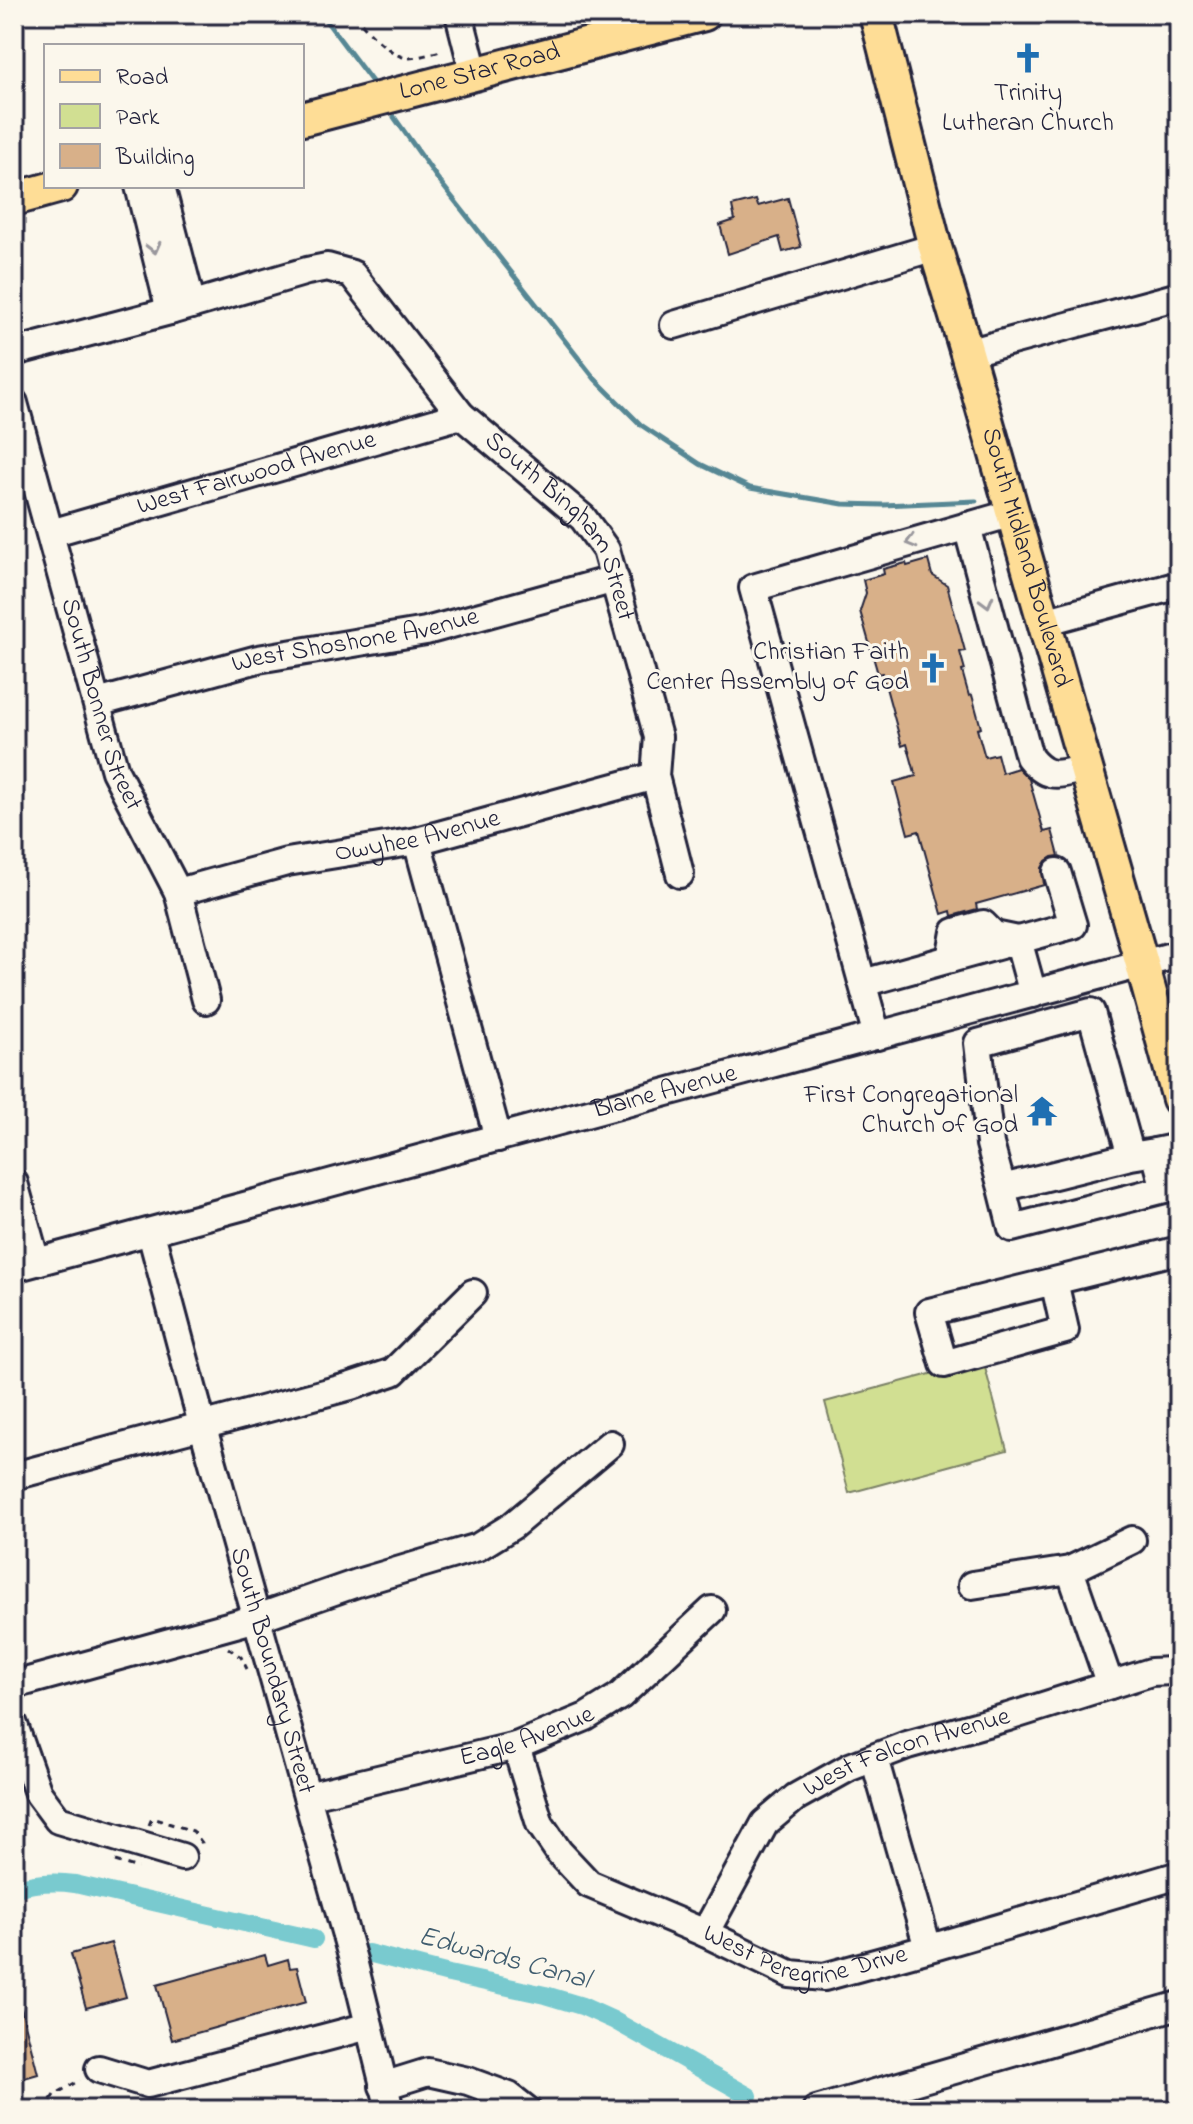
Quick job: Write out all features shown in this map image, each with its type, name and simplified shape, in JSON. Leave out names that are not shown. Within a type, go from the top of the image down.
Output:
[{"type":"main road","name":"Lone Star Road","points":[[304,118],[704,14]]},
{"type":"main road","name":"South Midland Boulevard","points":[[876,14],[935,247],[1179,1099]]},
{"type":"main road","points":[[14,199],[54,188]]},
{"type":"street","points":[[459,14],[474,73]]},
{"type":"street","points":[[140,188],[181,308]]},
{"type":"street","points":[[161,188],[181,308]]},
{"type":"street","points":[[674,325],[935,247]]},
{"type":"street","name":"South Bingham Street","points":[[181,308],[327,267],[352,274],[461,415],[583,518],[606,550],[615,579],[658,737],[655,776],[680,874]]},
{"type":"street","points":[[967,353],[1179,296]]},
{"type":"street","points":[[14,352],[181,308]]},
{"type":"street","name":"South Bonner Street","points":[[14,403],[115,771],[178,892],[206,1000]]},
{"type":"street","name":"West Fairwood Avenue","points":[[51,533],[461,415]]},
{"type":"street","points":[[877,1036],[753,588],[1013,513]]},
{"type":"street","points":[[967,526],[1029,757],[1039,770],[1052,775],[1086,768]]},
{"type":"street","name":"West Shoshone Avenue","points":[[97,703],[258,659],[426,631],[615,579]]},
{"type":"street","points":[[1044,622],[1179,585]]},
{"type":"street","name":"Owyhee Avenue","points":[[178,892],[287,862],[417,841],[655,776]]},
{"type":"street","points":[[417,841],[498,1138]]},
{"type":"street","points":[[863,983],[1073,925],[1057,872]]},
{"type":"street","points":[[1018,940],[1033,994]]},
{"type":"street","name":"Blaine Avenue","points":[[25,1265],[1179,954]]},
{"type":"street","points":[[1091,1012],[1155,1151],[1165,1189],[1012,1228],[1002,1188],[990,1144],[978,1043],[1091,1012]]},
{"type":"street","points":[[1002,1188],[1155,1151]]},
{"type":"street","points":[[14,1183],[25,1265]]},
{"type":"street","name":"South Boundary Street","points":[[151,1233],[353,1960],[387,2098]]},
{"type":"street","points":[[1054,1281],[1065,1330],[944,1364],[929,1312],[1054,1281],[1179,1250]]},
{"type":"street","points":[[14,1476],[393,1372],[473,1293]]},
{"type":"street","points":[[14,1685],[257,1618],[360,1582],[478,1547],[512,1526],[610,1444]]},
{"type":"street","points":[[972,1585],[1070,1570],[1132,1540]]},
{"type":"street","points":[[1070,1570],[1110,1685]]},
{"type":"street","name":"Eagle Avenue","points":[[307,1796],[516,1746],[586,1717],[620,1696],[712,1610]]},
{"type":"street","name":"West Falcon Avenue","points":[[705,1933],[765,1823],[796,1797],[850,1767],[907,1745],[1151,1672],[1172,1671],[1179,1675]]},
{"type":"street","points":[[14,1725],[38,1793],[58,1820],[192,1854]]},
{"type":"street","name":"West Peregrine Drive","points":[[516,1746],[540,1824],[559,1852],[589,1884],[705,1933],[790,1974],[824,1977],[1179,1875]]},
{"type":"street","points":[[874,1758],[928,1948]]},
{"type":"street","points":[[816,2110],[1179,2005]]},
{"type":"street","points":[[99,2069],[148,2084],[369,2026]]},
{"type":"street","points":[[387,2098],[428,2072],[468,2081],[509,2096],[527,2110]]},
{"type":"path","points":[[354,14],[367,31],[402,57],[451,49]]},
{"type":"path","points":[[224,1646],[241,1657],[250,1674]]},
{"type":"path","points":[[14,1801],[23,1811]]},
{"type":"path","points":[[147,1828],[152,1818],[193,1831],[202,1843],[192,1854]]},
{"type":"path","points":[[112,1860],[139,1868]]},
{"type":"path","points":[[44,2110],[54,2095],[99,2069]]},
{"type":"green space","points":[[983,1360],[1007,1450],[849,1493],[825,1402]]},
{"type":"building","points":[[788,198],[801,247],[783,252],[779,237],[728,254],[720,225],[735,220],[732,206],[756,200],[758,206]]},
{"type":"building","points":[[928,560],[932,575],[947,585],[965,651],[960,652],[965,670],[962,671],[981,728],[977,729],[985,757],[997,754],[1002,773],[1018,768],[1029,779],[1044,832],[1052,830],[1059,856],[1046,861],[1042,868],[1044,885],[976,904],[977,909],[952,916],[951,911],[942,914],[919,831],[908,834],[894,782],[916,776],[907,744],[902,746],[882,673],[878,674],[860,611],[866,593],[863,580],[884,574],[883,569]]},
{"type":"building","points":[[111,1943],[126,1997],[86,2008],[71,1954]]},
{"type":"building","points":[[265,1955],[268,1965],[288,1959],[290,1968],[297,1967],[306,2002],[172,2040],[157,1985]]},
{"type":"building","points":[[18,1996],[38,2074],[14,2081],[14,1997]]},
{"type":"waterway","points":[[321,14],[373,83]]},
{"type":"waterway","points":[[394,117],[437,178],[595,379],[641,425],[700,464],[750,488],[843,504],[976,501]]},
{"type":"waterway","name":"Edwards Canal","points":[[14,1889],[44,1883],[75,1884],[314,1939]]},
{"type":"waterway","name":"Edwards Canal","points":[[368,1953],[582,2006],[749,2096]]},
{"type":"place","name":"Trinity Lutheran Church","points":[[1028,58]]},
{"type":"place","name":"Christian Faith Center Assembly of God","points":[[933,668]]},
{"type":"place","name":"First Congregational Church of God","points":[[1042,1111]]}]
